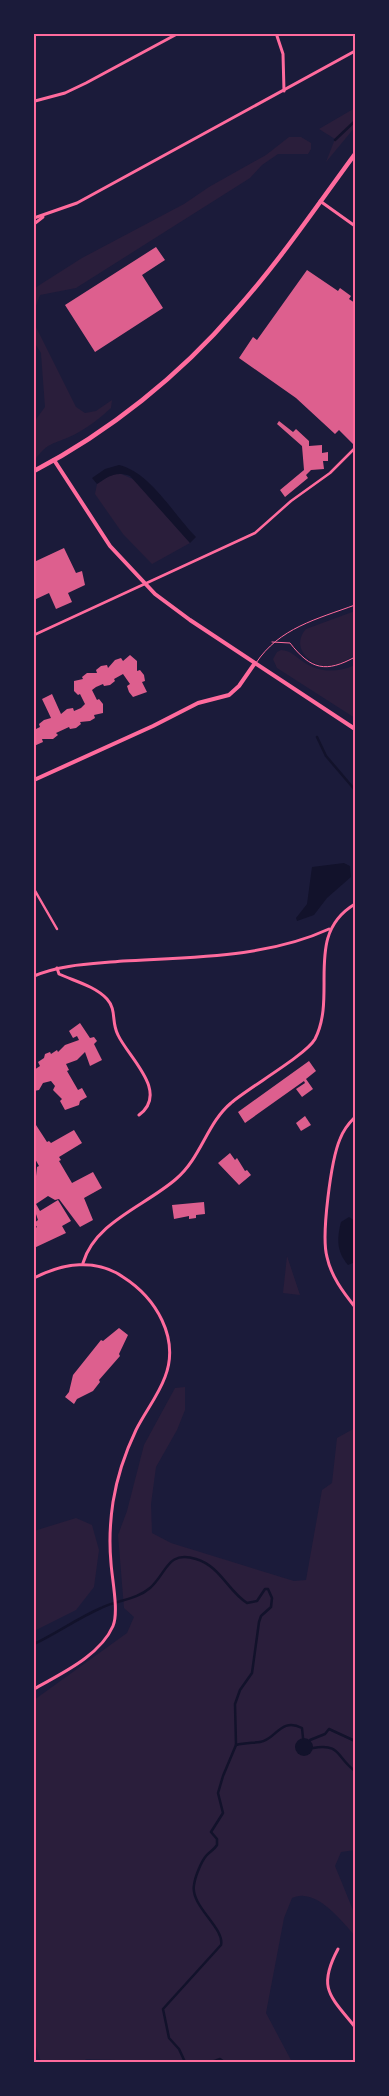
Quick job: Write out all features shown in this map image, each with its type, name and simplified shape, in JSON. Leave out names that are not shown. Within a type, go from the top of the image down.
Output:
[{"type":"main road","points":[[34,470],[54,460],[132,407],[206,342],[252,292],[355,154]]},
{"type":"street","points":[[35,101],[65,93],[177,34]]},
{"type":"street","points":[[277,36],[284,54],[284,91]]},
{"type":"street","points":[[34,218],[47,215],[77,202],[355,51]]},
{"type":"street","points":[[34,90],[34,146]]},
{"type":"street","points":[[320,201],[355,226]]},
{"type":"street","points":[[34,224],[47,215]]},
{"type":"street","points":[[34,635],[254,533],[330,473],[355,448]]},
{"type":"street","points":[[54,460],[103,538],[138,577],[176,610],[355,729]]},
{"type":"street","points":[[34,780],[198,703],[229,695],[240,686],[255,663]]},
{"type":"street","points":[[34,889],[57,929]]},
{"type":"street","points":[[83,1263],[88,1248],[98,1235],[170,1184],[188,1168],[226,1107],[314,1041],[321,1018],[326,939],[330,929],[342,913],[355,904]]},
{"type":"street","points":[[34,976],[57,968],[266,948],[303,940],[330,929]]},
{"type":"street","points":[[57,968],[59,974],[102,994],[113,1008],[116,1032],[142,1071],[150,1088],[148,1103],[139,1115]]},
{"type":"street","points":[[355,1117],[339,1140],[324,1229],[328,1265],[338,1285],[355,1307]]},
{"type":"street","points":[[34,1278],[83,1263],[106,1268],[125,1277],[137,1288],[161,1318],[170,1345],[170,1361],[165,1378],[132,1440],[115,1491],[110,1533],[115,1611],[112,1629],[100,1644],[76,1664],[34,1690]]},
{"type":"street","points":[[338,1949],[328,1966],[326,1980],[328,1990],[331,1998],[355,2027]]},
{"type":"lane","points":[[255,663],[272,642],[282,634],[355,605]]},
{"type":"lane","points":[[272,642],[290,643],[303,658],[322,668],[336,666],[355,657]]},
{"type":"shaded area","points":[[355,108],[355,127],[326,162],[335,139],[319,129]]},
{"type":"shaded area","points":[[289,137],[301,137],[311,143],[311,149],[308,154],[278,154],[262,165],[250,178],[76,288],[40,295],[34,311],[34,289],[38,286],[82,258],[184,204],[209,187],[266,155]]},
{"type":"shaded area","points":[[34,323],[76,407],[85,413],[96,411],[112,400],[111,408],[97,420],[75,434],[50,445],[34,461],[34,422],[45,407],[41,353],[34,342]]},
{"type":"shaded area","points":[[119,465],[141,476],[161,495],[196,537],[190,543],[130,476],[113,475],[97,484],[92,478],[105,469]]},
{"type":"shaded area","points":[[119,473],[135,480],[190,543],[152,564],[123,534],[95,494],[97,484],[109,476]]},
{"type":"shaded area","points":[[355,611],[355,655],[333,666],[318,664],[305,656],[300,643],[301,636],[306,629]]},
{"type":"shaded area","points":[[281,650],[290,652],[308,665],[321,670],[341,669],[355,665],[355,718],[277,668],[273,659],[277,652]]},
{"type":"shaded area","points":[[344,863],[350,866],[351,877],[327,898],[314,915],[297,921],[296,918],[307,904],[312,867]]},
{"type":"shaded area","points":[[349,1217],[355,1221],[355,1262],[348,1265],[341,1255],[338,1239],[341,1222]]},
{"type":"shaded area","points":[[287,1256],[300,1295],[283,1293]]},
{"type":"shaded area","points":[[185,1387],[185,1410],[177,1430],[156,1467],[151,1504],[152,1533],[171,1543],[294,1581],[306,1580],[322,1490],[332,1483],[337,1438],[355,1428],[355,1850],[341,1852],[335,1866],[355,1915],[355,1936],[332,1911],[318,1901],[311,1897],[298,1896],[292,1898],[284,1918],[266,2013],[292,2062],[121,2062],[116,2060],[86,2059],[83,2062],[41,2062],[34,2040],[34,1700],[127,1633],[134,1617],[124,1608],[118,1535],[127,1511],[144,1445],[175,1388]]},
{"type":"shaded area","points":[[76,1518],[92,1525],[99,1550],[94,1587],[76,1610],[34,1631],[34,1531]]},
{"type":"shaded area","points":[[300,1738],[308,1738],[313,1743],[311,1754],[300,1756],[295,1751],[295,1743]]},
{"type":"building","points":[[156,247],[165,260],[142,275],[163,308],[95,352],[65,305]]},
{"type":"building","points":[[307,270],[338,291],[340,288],[351,296],[349,299],[355,303],[355,443],[353,444],[339,430],[335,434],[296,398],[239,358],[253,337],[257,340]]},
{"type":"building","points":[[279,421],[293,432],[296,429],[309,441],[309,446],[322,445],[322,453],[328,452],[328,461],[323,461],[324,469],[311,470],[306,475],[308,478],[285,497],[280,490],[304,470],[302,446],[277,424]]},
{"type":"building","points":[[64,548],[76,573],[82,571],[85,585],[68,593],[72,602],[56,609],[49,593],[34,600],[34,562]]},
{"type":"building","points":[[130,655],[137,661],[137,671],[140,670],[144,675],[145,681],[142,682],[147,692],[133,697],[127,686],[130,684],[123,674],[114,679],[115,681],[110,685],[104,686],[103,684],[92,690],[97,700],[99,699],[103,704],[103,713],[94,715],[95,718],[90,721],[80,722],[81,724],[76,728],[70,729],[69,727],[56,733],[58,735],[53,739],[42,739],[43,742],[34,746],[34,730],[40,727],[39,724],[44,720],[51,718],[42,699],[52,694],[61,714],[67,709],[73,708],[74,711],[81,708],[85,704],[80,694],[78,695],[74,691],[74,681],[83,679],[82,677],[87,673],[97,673],[96,670],[101,666],[107,665],[108,668],[115,660],[121,658],[123,661]]},
{"type":"building","points":[[80,1023],[90,1038],[94,1037],[97,1041],[94,1044],[102,1060],[90,1066],[85,1052],[77,1060],[66,1064],[69,1070],[67,1071],[78,1090],[82,1088],[87,1097],[80,1101],[79,1105],[65,1110],[60,1101],[62,1099],[53,1090],[55,1086],[51,1081],[43,1083],[39,1090],[34,1091],[34,1070],[40,1066],[38,1062],[44,1058],[45,1054],[50,1052],[51,1054],[57,1050],[58,1052],[65,1045],[79,1040],[77,1036],[73,1038],[69,1031]]},
{"type":"building","points":[[309,1061],[316,1071],[306,1079],[313,1089],[302,1097],[296,1089],[305,1083],[304,1081],[245,1123],[238,1112]]},
{"type":"building","points":[[305,1116],[311,1125],[301,1131],[296,1123]]},
{"type":"building","points":[[36,1125],[47,1142],[51,1143],[74,1130],[82,1143],[59,1157],[61,1160],[59,1161],[72,1183],[93,1172],[102,1188],[84,1198],[93,1220],[80,1227],[59,1199],[55,1200],[48,1196],[36,1204],[40,1211],[58,1200],[71,1221],[62,1226],[66,1233],[34,1248],[34,1229],[37,1227],[34,1223],[38,1220],[34,1208],[34,1178],[39,1166],[34,1157],[34,1127]]},
{"type":"building","points":[[230,1153],[235,1160],[237,1158],[245,1171],[247,1170],[251,1175],[239,1185],[218,1163]]},
{"type":"building","points":[[204,1202],[205,1214],[196,1215],[196,1218],[189,1219],[189,1216],[174,1219],[172,1205]]},
{"type":"building","points":[[119,1328],[128,1335],[119,1354],[120,1356],[99,1380],[100,1382],[93,1391],[77,1399],[74,1404],[65,1397],[69,1392],[73,1375],[101,1340],[103,1341]]},
{"type":"waterway","points":[[335,140],[355,121]]},
{"type":"waterway","points":[[317,737],[326,756],[355,790]]},
{"type":"waterway","points":[[34,1644],[92,1612],[145,1592],[156,1582],[168,1565],[173,1560],[179,1558],[186,1557],[204,1562],[218,1573],[234,1592],[247,1603],[257,1601],[265,1589],[268,1589],[272,1598],[271,1607],[261,1616],[259,1622],[252,1673],[240,1690],[235,1704],[236,1745],[218,1793],[223,1813],[211,1832],[217,1839],[217,1845],[202,1862],[194,1885],[197,1901],[218,1931],[221,1945],[163,2009],[169,2038],[179,2049],[185,2062]]},
{"type":"waterway","points":[[236,1745],[260,1742],[288,1725],[302,1728],[303,1738]]},
{"type":"waterway","points":[[310,1740],[325,1734],[329,1729],[355,1741]]},
{"type":"waterway","points":[[313,1748],[334,1749],[355,1771]]},
{"type":"waterway","points":[[212,2062],[220,2059],[224,2062]]}]
